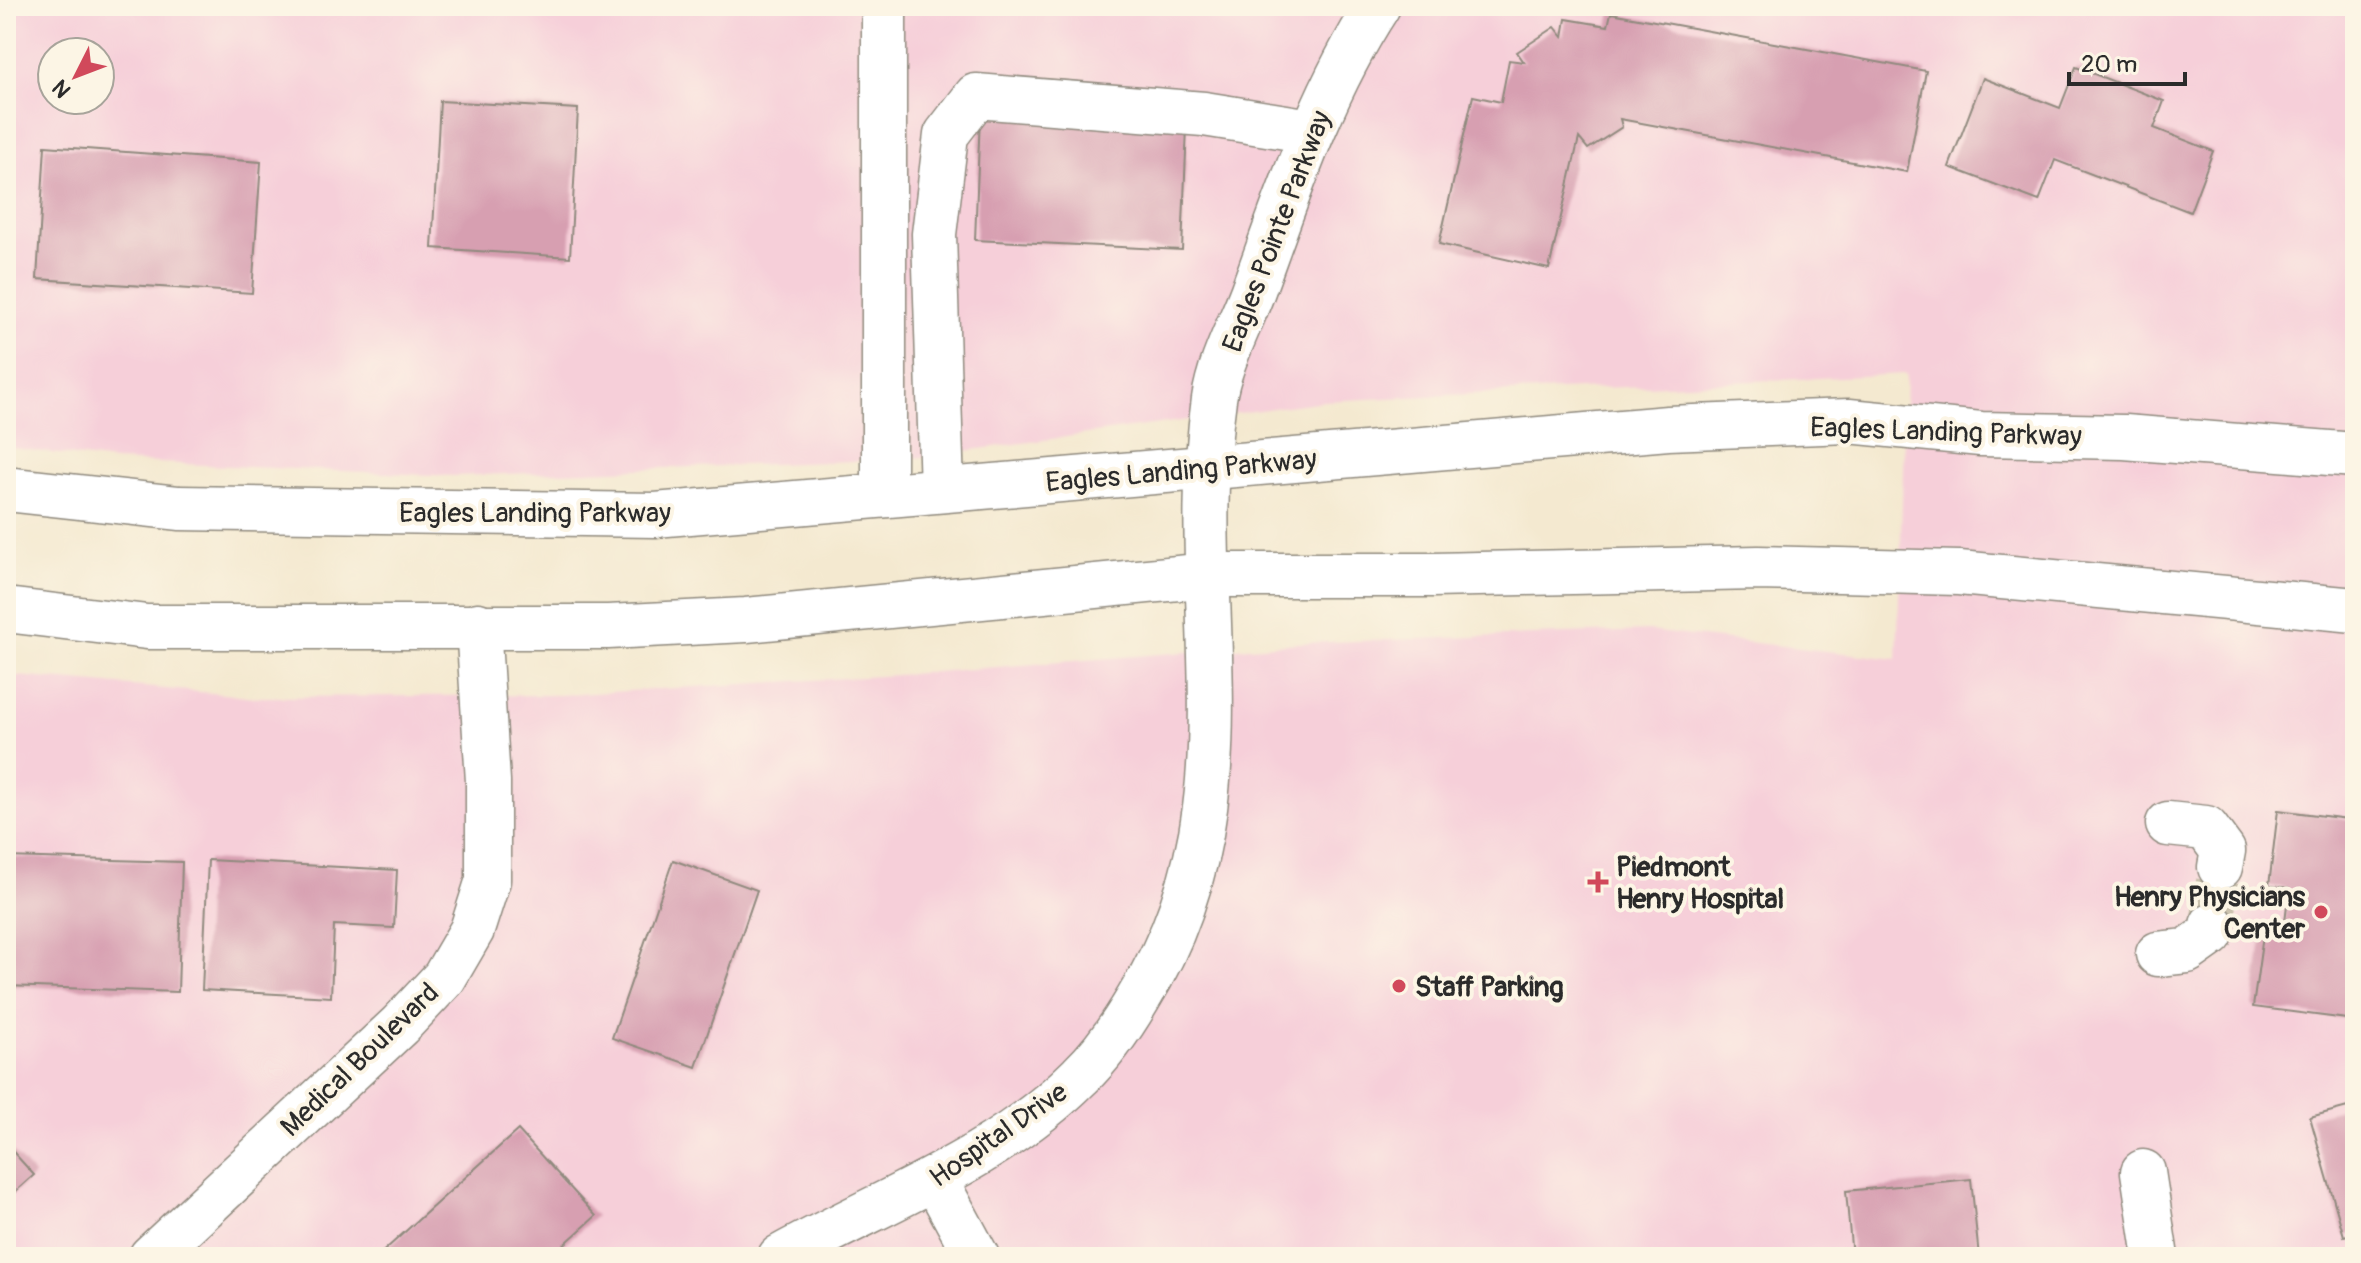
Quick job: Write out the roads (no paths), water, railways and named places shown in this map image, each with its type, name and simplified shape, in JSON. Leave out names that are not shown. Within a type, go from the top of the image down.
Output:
[{"type":"main road","points":[[884,6],[884,495]]},
{"type":"main road","name":"Eagles Pointe Parkway","points":[[1209,575],[1207,467],[1215,394],[1311,131],[1378,6]]},
{"type":"main road","points":[[942,490],[934,234],[946,135],[976,96],[1204,114],[1311,131]]},
{"type":"main road","name":"Eagles Landing Parkway","points":[[6,489],[179,508],[655,515],[1668,428],[1849,421],[1981,434],[2124,437],[2355,455]]},
{"type":"main road","points":[[6,610],[147,627],[608,627],[746,620],[1209,575],[1433,575],[1758,568],[1959,573],[2355,610]]},
{"type":"main road","name":"Hospital Drive","points":[[780,1257],[936,1181],[1019,1127],[1080,1076],[1106,1045],[1158,967],[1189,894],[1205,818],[1211,741],[1209,575]]},
{"type":"main road","name":"Medical Boulevard","points":[[151,1257],[400,1025],[444,978],[472,930],[488,880],[488,781],[478,625]]},
{"type":"main road","points":[[2168,824],[2206,828],[2223,851],[2220,867]]},
{"type":"main road","points":[[2158,954],[2187,951],[2211,934],[2212,925]]},
{"type":"main road","points":[[2143,1172],[2156,1257]]},
{"type":"main road","points":[[936,1181],[977,1257]]},
{"type":"tunnel","points":[[2212,925],[2220,867]]},
{"type":"place","name":"Piedmont Henry Hospital","points":[[1598,882]]},
{"type":"place","name":"Henry Physicians Center","points":[[2321,912]]},
{"type":"place","name":"Staff Parking","points":[[1399,986]]}]
